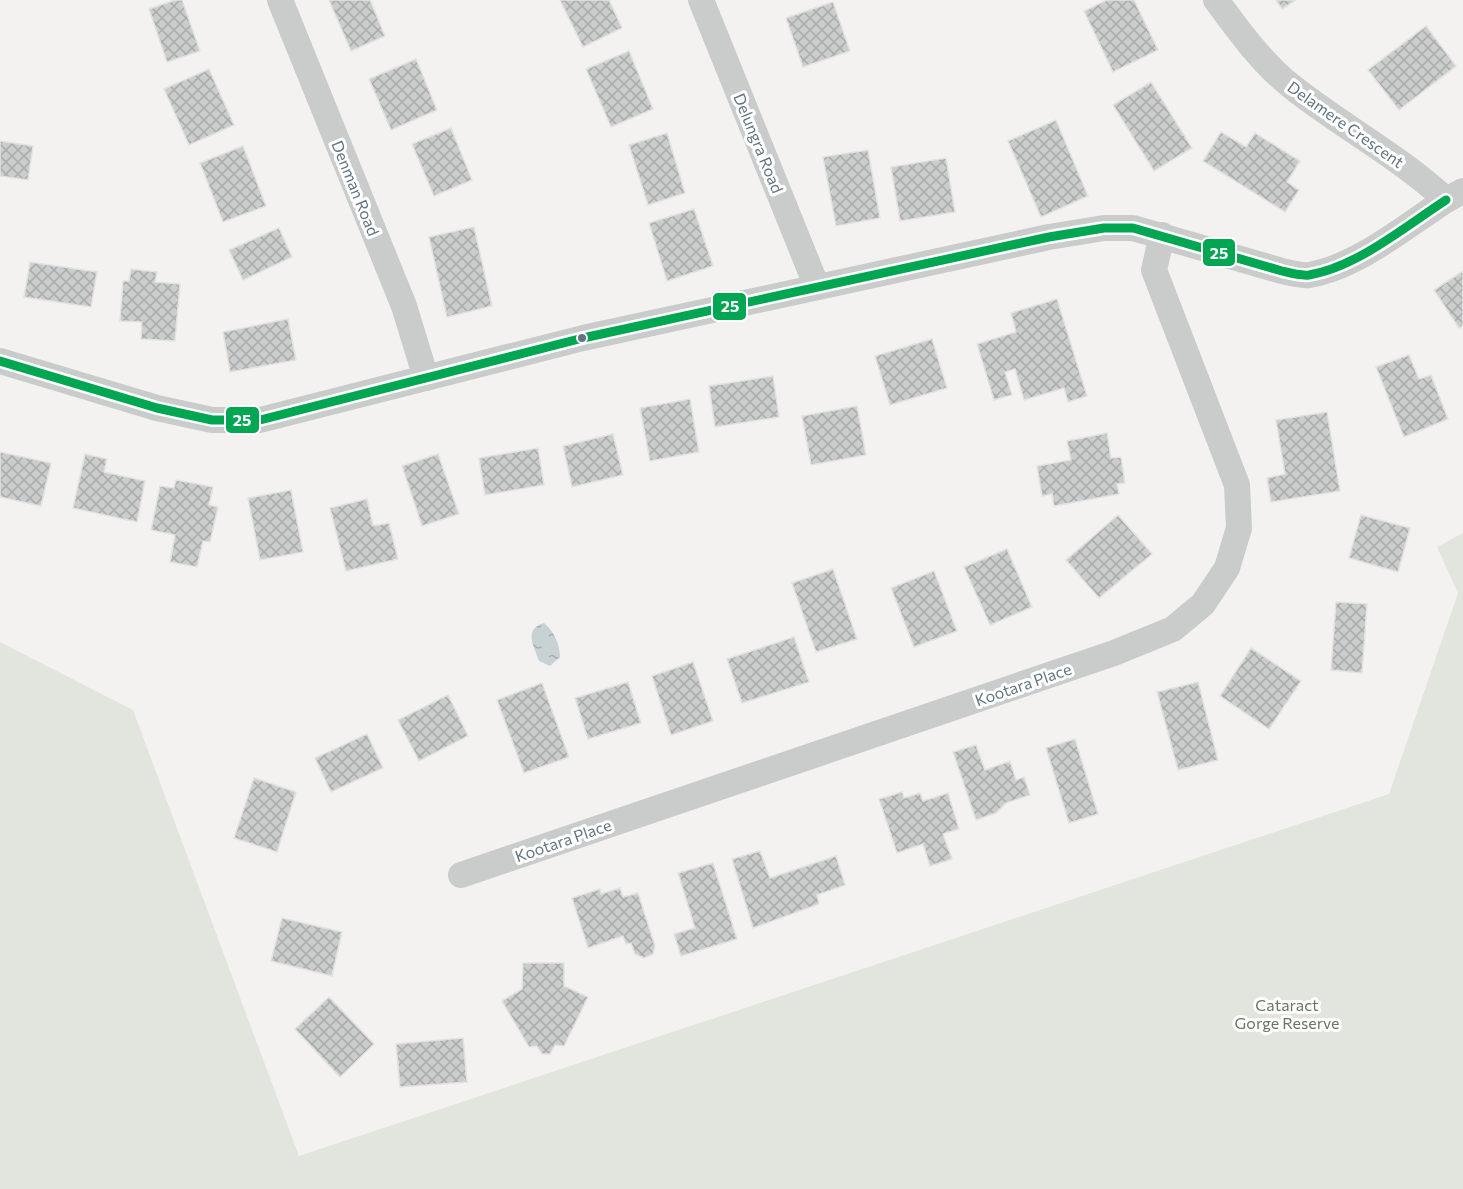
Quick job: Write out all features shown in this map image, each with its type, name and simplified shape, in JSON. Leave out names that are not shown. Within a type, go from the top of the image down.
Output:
[{"type":"street","name":"Denman Road","points":[[280,0],[404,306],[426,378]]},
{"type":"street","name":"Delungra Road","points":[[701,0],[817,287]]},
{"type":"street","name":"Delamere Crescent","points":[[1216,0],[1257,53],[1289,86],[1423,178],[1454,196]]},
{"type":"street","points":[[0,361],[157,408],[212,420],[260,420],[583,338],[1037,239],[1104,228],[1133,228],[1282,272],[1306,276],[1331,270],[1353,261],[1454,196]]},
{"type":"street","name":"Kootara Place","points":[[461,875],[1114,653],[1173,629],[1203,604],[1227,567],[1239,528],[1237,485],[1154,270],[1162,235]]},
{"type":"green space","name":"Cataract Gorge Reserve","points":[[1463,533],[1463,1189],[0,1189],[0,642],[133,710],[299,1156],[1389,794],[1458,593],[1437,547]]},
{"type":"water","points":[[544,623],[558,643],[560,652],[560,657],[550,666],[539,661],[532,639],[534,629]]},
{"type":"building","points":[[175,0],[182,0],[200,51],[167,62],[149,9]]},
{"type":"building","points":[[329,0],[370,0],[385,36],[351,51]]},
{"type":"building","points":[[560,0],[609,0],[622,28],[583,47]]},
{"type":"building","points":[[1107,0],[1134,0],[1158,50],[1113,72],[1084,11]]},
{"type":"building","points":[[1276,0],[1296,0],[1282,9]]},
{"type":"building","points":[[833,2],[850,51],[803,67],[786,18]]},
{"type":"building","points":[[1426,26],[1456,66],[1399,110],[1368,70]]},
{"type":"building","points":[[629,51],[653,109],[611,127],[586,69]]},
{"type":"building","points":[[416,59],[437,110],[391,130],[369,79]]},
{"type":"building","points":[[209,69],[234,125],[189,145],[164,89]]},
{"type":"building","points":[[1151,82],[1192,148],[1154,171],[1113,105]]},
{"type":"building","points":[[1056,120],[1088,196],[1041,217],[1008,141]]},
{"type":"building","points":[[451,128],[472,180],[434,196],[412,144]]},
{"type":"building","points":[[1221,132],[1246,147],[1255,133],[1300,161],[1287,182],[1299,190],[1285,212],[1203,161]]},
{"type":"building","points":[[667,133],[685,193],[648,205],[629,145]]},
{"type":"building","points":[[0,141],[33,146],[28,180],[0,176]]},
{"type":"building","points":[[243,146],[266,206],[223,222],[200,163]]},
{"type":"building","points":[[868,150],[880,218],[836,226],[823,157]]},
{"type":"building","points":[[946,158],[955,212],[900,221],[891,167]]},
{"type":"building","points":[[694,209],[713,266],[667,281],[649,223]]},
{"type":"building","points":[[474,227],[492,306],[447,317],[429,237]]},
{"type":"building","points":[[279,228],[292,257],[243,280],[229,250]]},
{"type":"building","points":[[30,262],[97,272],[91,307],[24,297]]},
{"type":"building","points":[[131,269],[157,272],[155,282],[180,284],[175,341],[141,339],[142,322],[120,321],[123,281],[129,281]]},
{"type":"building","points":[[1463,271],[1463,326],[1459,328],[1434,290]]},
{"type":"building","points":[[1057,299],[1087,396],[1068,402],[1064,388],[1024,400],[1015,369],[1005,372],[1012,395],[994,400],[977,344],[1016,332],[1011,313]]},
{"type":"building","points":[[288,319],[296,360],[230,372],[223,332]]},
{"type":"building","points":[[932,339],[947,388],[890,405],[875,356]]},
{"type":"building","points":[[1409,355],[1419,379],[1431,375],[1448,419],[1404,437],[1376,367]]},
{"type":"building","points":[[773,376],[779,417],[715,427],[709,386]]},
{"type":"building","points":[[690,399],[699,452],[650,461],[640,408]]},
{"type":"building","points":[[857,406],[866,455],[811,465],[802,416]]},
{"type":"building","points":[[1327,412],[1340,491],[1271,502],[1267,478],[1285,474],[1276,420]]},
{"type":"building","points":[[1107,433],[1111,458],[1121,457],[1125,483],[1117,484],[1119,494],[1054,506],[1052,494],[1042,496],[1037,466],[1071,460],[1067,441]]},
{"type":"building","points":[[613,434],[623,475],[572,487],[563,446]]},
{"type":"building","points":[[538,448],[544,485],[485,495],[479,458]]},
{"type":"building","points":[[0,452],[51,463],[41,506],[0,497]]},
{"type":"building","points":[[85,454],[107,459],[104,472],[145,481],[137,522],[73,508]]},
{"type":"building","points":[[438,454],[459,514],[422,526],[402,466]]},
{"type":"building","points":[[176,480],[213,487],[209,505],[218,507],[210,542],[203,541],[197,567],[170,562],[175,535],[151,530],[160,486],[174,488]]},
{"type":"building","points":[[291,490],[303,552],[260,560],[248,498]]},
{"type":"building","points":[[367,499],[373,526],[389,523],[398,559],[346,571],[330,508]]},
{"type":"building","points":[[1118,515],[1152,554],[1099,598],[1066,560]]},
{"type":"building","points":[[1361,515],[1410,528],[1398,572],[1349,558]]},
{"type":"building","points":[[1007,549],[1032,607],[990,625],[964,567]]},
{"type":"building","points":[[833,569],[857,639],[816,652],[792,583]]},
{"type":"building","points":[[934,571],[957,631],[914,647],[891,588]]},
{"type":"building","points":[[1336,602],[1367,604],[1362,673],[1331,670]]},
{"type":"building","points":[[794,637],[809,682],[742,703],[727,659]]},
{"type":"building","points":[[1251,648],[1301,681],[1269,729],[1220,696]]},
{"type":"building","points":[[693,662],[713,721],[671,735],[652,676]]},
{"type":"building","points":[[628,682],[641,723],[588,739],[575,698]]},
{"type":"building","points":[[1198,682],[1218,760],[1178,770],[1157,692]]},
{"type":"building","points":[[542,683],[569,757],[524,773],[497,700]]},
{"type":"building","points":[[448,695],[468,736],[419,761],[398,720]]},
{"type":"building","points":[[367,734],[383,768],[331,792],[315,758]]},
{"type":"building","points":[[1075,739],[1098,814],[1069,823],[1046,748]]},
{"type":"building","points":[[976,745],[985,770],[1010,761],[1016,780],[1024,777],[1030,795],[1006,803],[996,813],[976,820],[953,752]]},
{"type":"building","points":[[254,778],[296,792],[277,852],[234,838]]},
{"type":"building","points":[[902,792],[904,798],[920,793],[923,801],[948,793],[959,829],[943,834],[952,859],[930,866],[923,844],[897,853],[879,799]]},
{"type":"building","points":[[760,851],[770,878],[836,856],[845,885],[817,895],[819,904],[753,928],[732,859]]},
{"type":"building","points":[[713,863],[737,939],[681,956],[674,934],[695,928],[678,873]]},
{"type":"building","points":[[620,888],[623,897],[638,893],[655,946],[653,954],[644,958],[635,954],[631,943],[626,944],[623,936],[588,948],[572,898],[600,889],[601,894]]},
{"type":"building","points":[[282,918],[342,932],[332,976],[271,961]]},
{"type":"building","points":[[523,963],[564,963],[564,986],[588,997],[564,1046],[555,1045],[550,1054],[542,1054],[537,1046],[529,1047],[502,1001],[522,989]]},
{"type":"building","points":[[329,997],[374,1044],[340,1077],[295,1029]]},
{"type":"building","points":[[463,1038],[467,1082],[400,1087],[396,1044]]},
{"type":"transit line","name":"25","points":[[0,361],[157,408],[212,420],[260,420],[583,338],[1049,237],[1104,228],[1133,228],[1282,271],[1309,275],[1327,271],[1363,255],[1446,200]]}]
